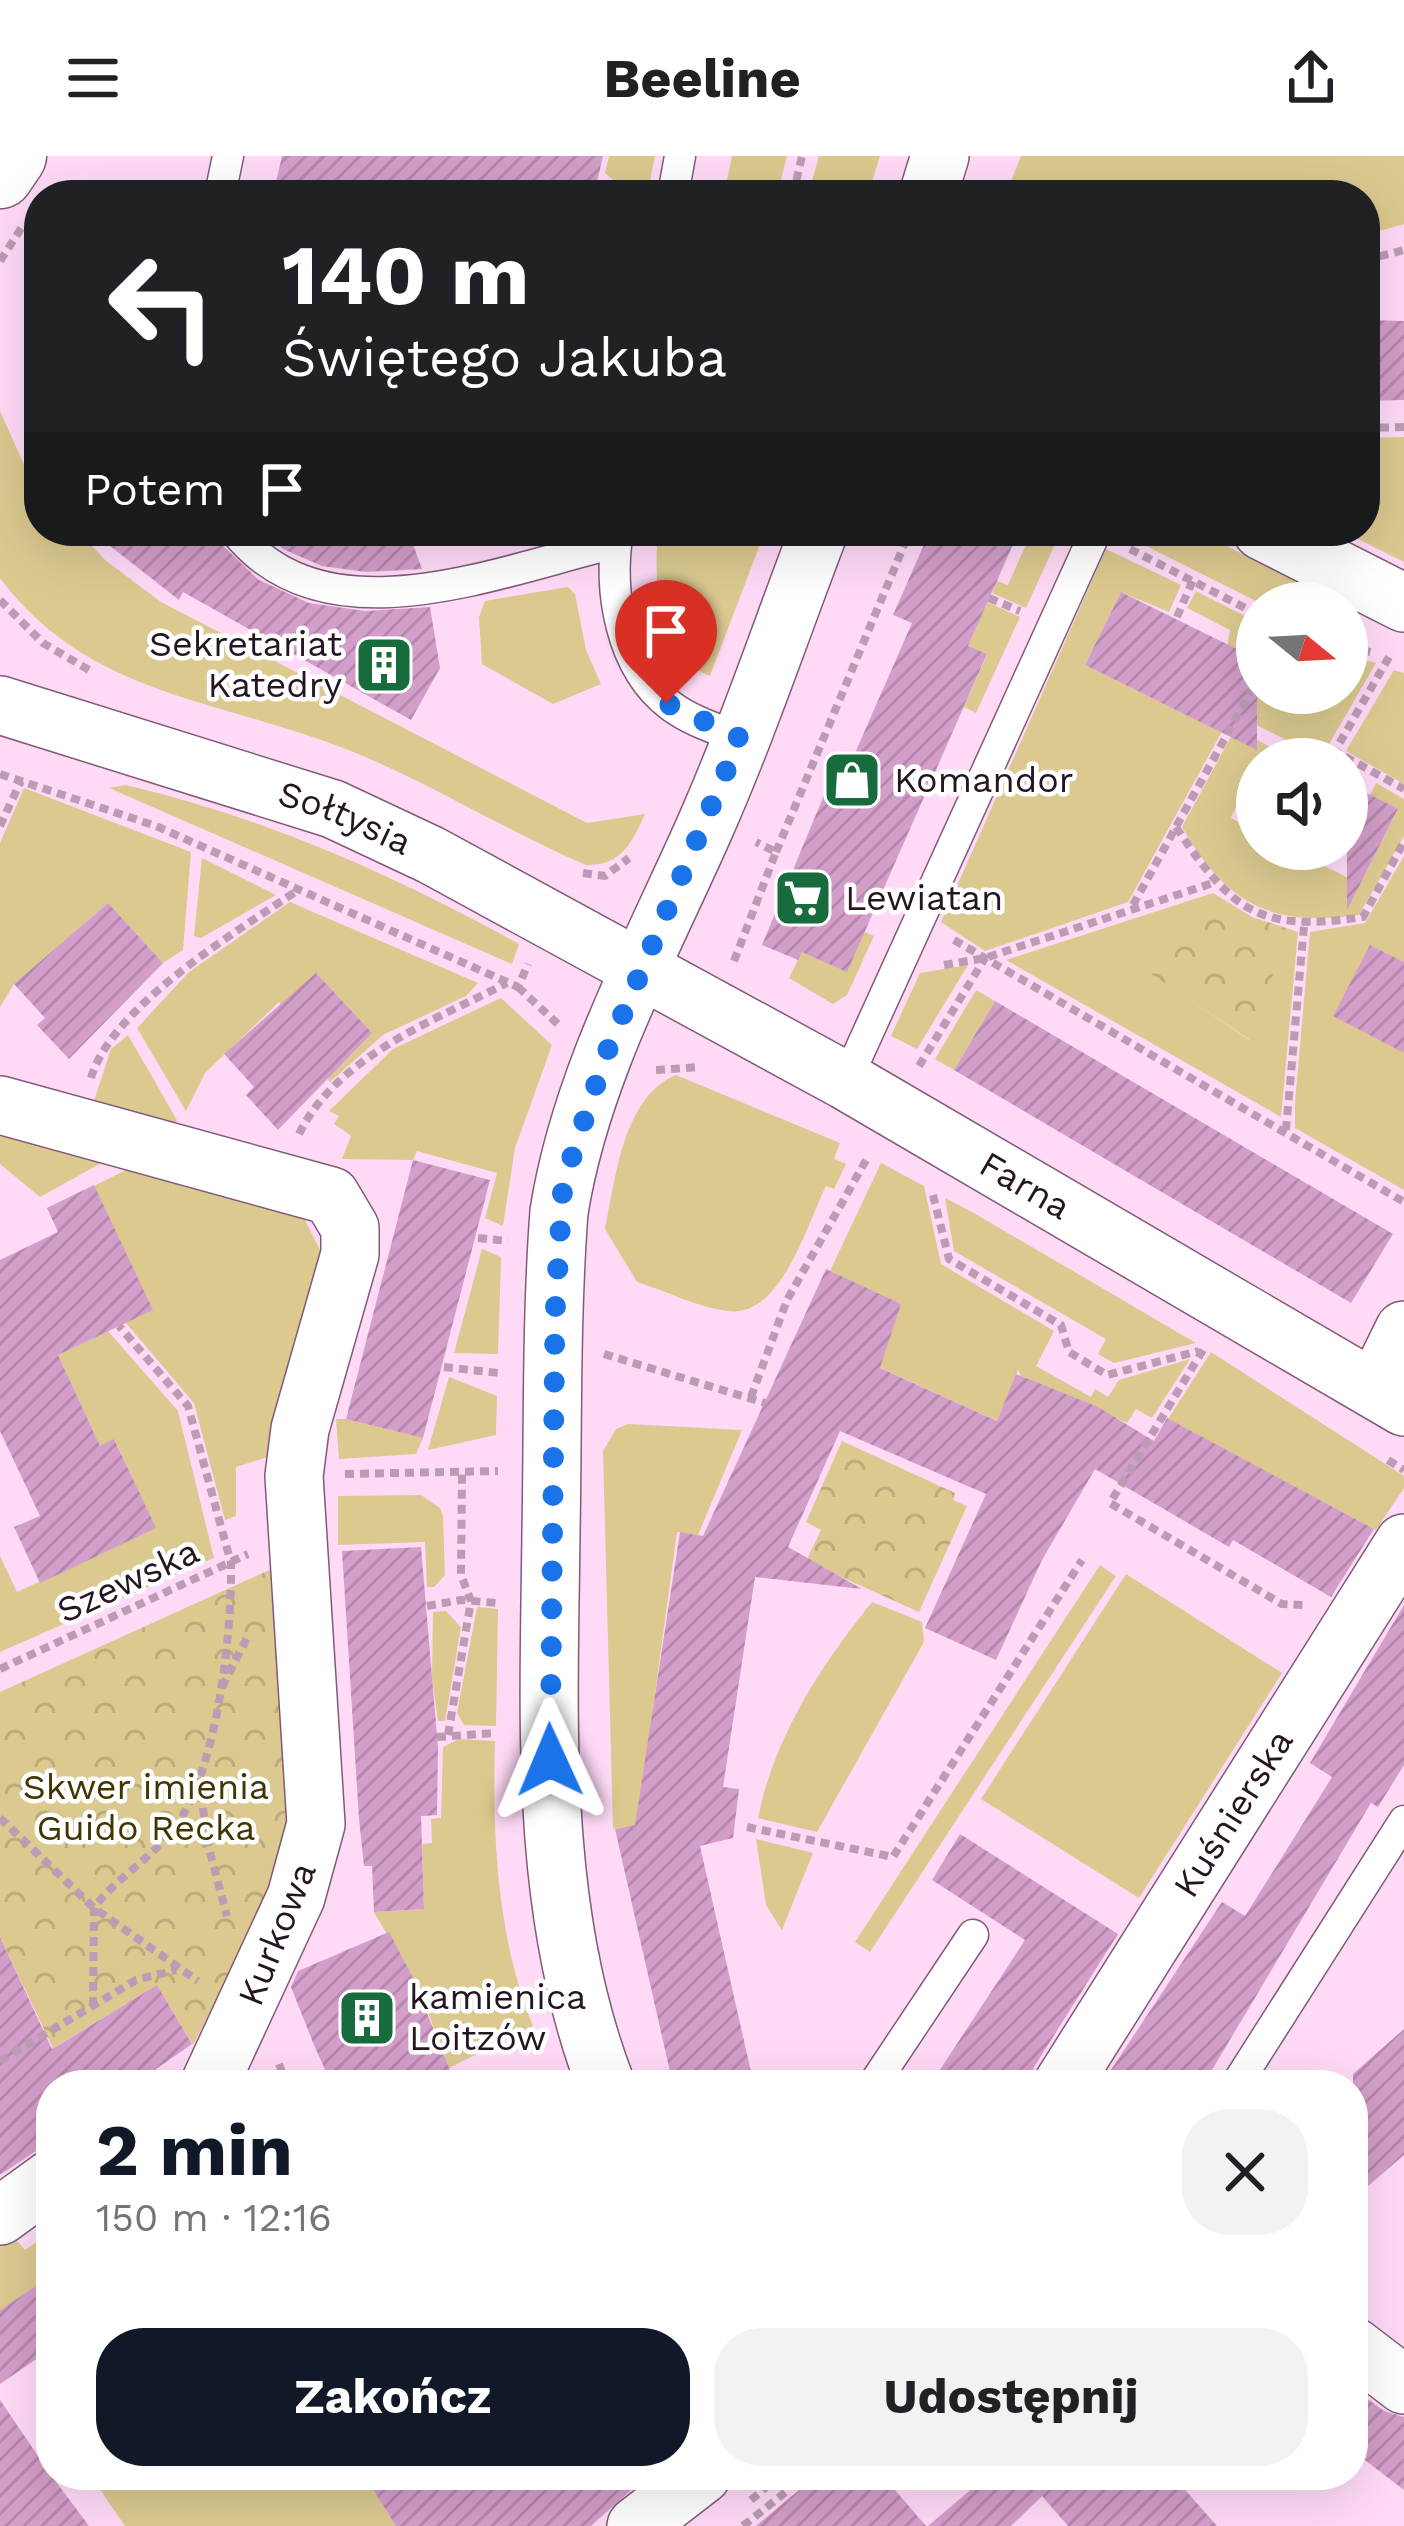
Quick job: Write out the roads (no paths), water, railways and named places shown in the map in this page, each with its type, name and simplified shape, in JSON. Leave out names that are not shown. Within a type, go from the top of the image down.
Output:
[{"type":"main road","points":[[10,203],[13,156]]},
{"type":"street","points":[[602,2070],[569,1947],[552,1810],[556,1244],[572,1150],[813,546]]},
{"type":"street","points":[[1292,546],[1404,603]]},
{"type":"street","name":"Sołtysia","points":[[7,694],[347,815],[643,967]]},
{"type":"street","name":"Farna","points":[[643,967],[1389,1398]]},
{"type":"street","name":"Kurkowa","points":[[0,1105],[331,1196],[346,1216],[350,1253],[300,1429],[294,1476],[317,1776],[310,1861],[216,2070]]},
{"type":"street","points":[[1389,1398],[1404,1330]]},
{"type":"street","name":"Kuśnierska","points":[[1071,2070],[1404,1543]]},
{"type":"street","points":[[0,2216],[36,2190]]},
{"type":"street","points":[[636,2526],[683,2490]]},
{"type":"lane","points":[[250,546],[267,563],[314,584],[360,595],[414,590],[583,546]]},
{"type":"lane","points":[[617,546],[618,607],[639,670],[680,713],[740,738]]},
{"type":"lane","points":[[846,1081],[1090,546]]},
{"type":"lane","points":[[1246,2070],[1404,1821]]},
{"type":"lane","points":[[883,2070],[973,1935]]},
{"type":"place","name":"Sekretariat Katedry","points":[[384,665]]},
{"type":"place","name":"Komandor","points":[[852,780]]},
{"type":"place","name":"Lewiatan","points":[[803,898]]},
{"type":"place","name":"kamienica Loitzów","points":[[367,2018]]},
{"type":"park label","name":"Skwer imienia Guido Recka","points":[[146,1808]]}]
